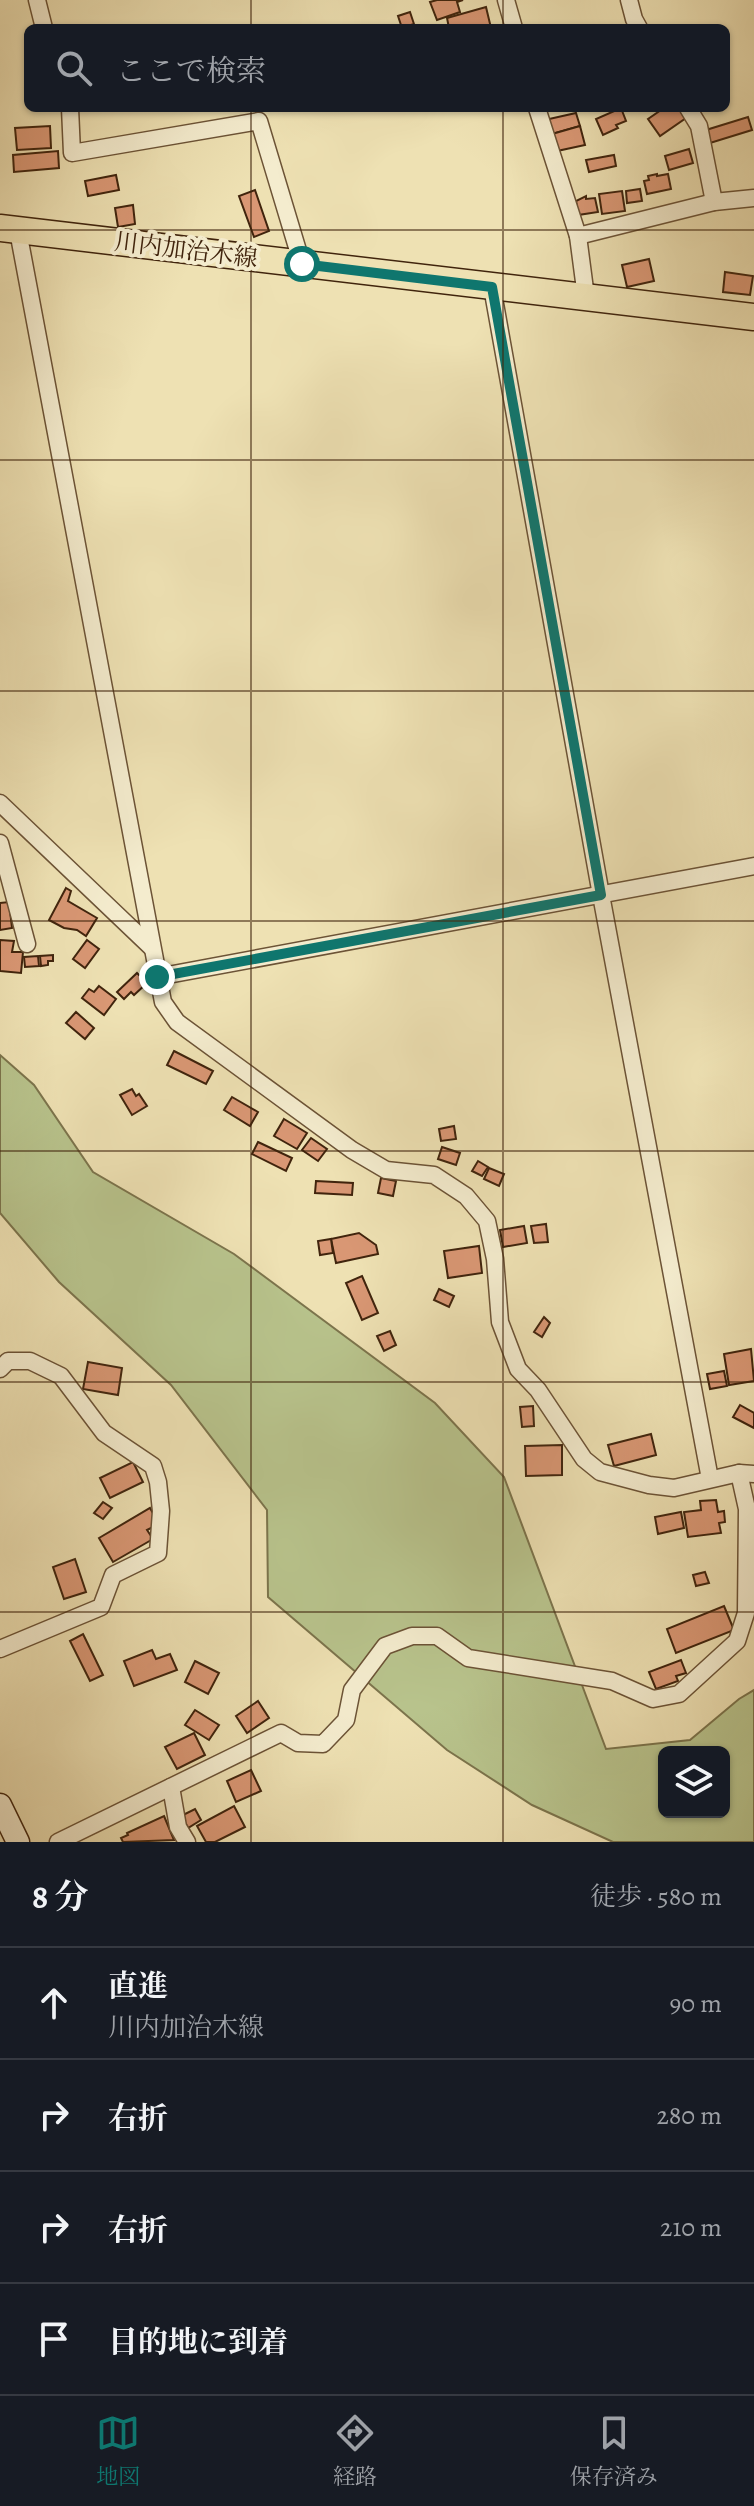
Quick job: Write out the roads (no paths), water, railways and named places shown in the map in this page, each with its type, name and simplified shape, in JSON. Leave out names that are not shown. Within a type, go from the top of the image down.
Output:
[{"type":"main road","name":"川内加治木線","points":[[9,230],[754,317]]},
{"type":"main road","points":[[0,1805],[18,1842]]},
{"type":"street","points":[[37,0],[43,24]]},
{"type":"street","points":[[506,0],[513,24]]},
{"type":"street","points":[[629,0],[637,24]]},
{"type":"street","points":[[70,112],[72,153],[259,121],[302,264]]},
{"type":"street","points":[[538,112],[578,236],[586,297]]},
{"type":"street","points":[[690,112],[699,126],[714,202]]},
{"type":"street","points":[[578,236],[714,202],[754,198]]},
{"type":"street","points":[[9,230],[163,1002],[177,1022],[352,1150],[386,1170],[434,1175],[466,1196],[487,1221],[495,1259],[500,1322],[518,1369],[538,1390],[584,1459],[600,1472],[674,1488],[747,1473],[746,1613],[737,1641],[679,1694],[653,1699],[612,1681],[468,1658],[437,1636],[412,1636],[385,1646],[352,1690],[346,1720],[323,1744],[298,1743],[281,1733],[58,1842]]},
{"type":"street","points":[[492,287],[710,1479]]},
{"type":"street","points":[[0,803],[151,947]]},
{"type":"street","points":[[0,843],[1,861],[27,944]]},
{"type":"street","points":[[157,977],[754,866]]},
{"type":"street","points":[[0,1369],[8,1361],[30,1361],[61,1376],[104,1433],[153,1466],[161,1511],[158,1553],[113,1575],[101,1607],[0,1649]]},
{"type":"street","points":[[171,1787],[178,1827],[187,1842]]}]
